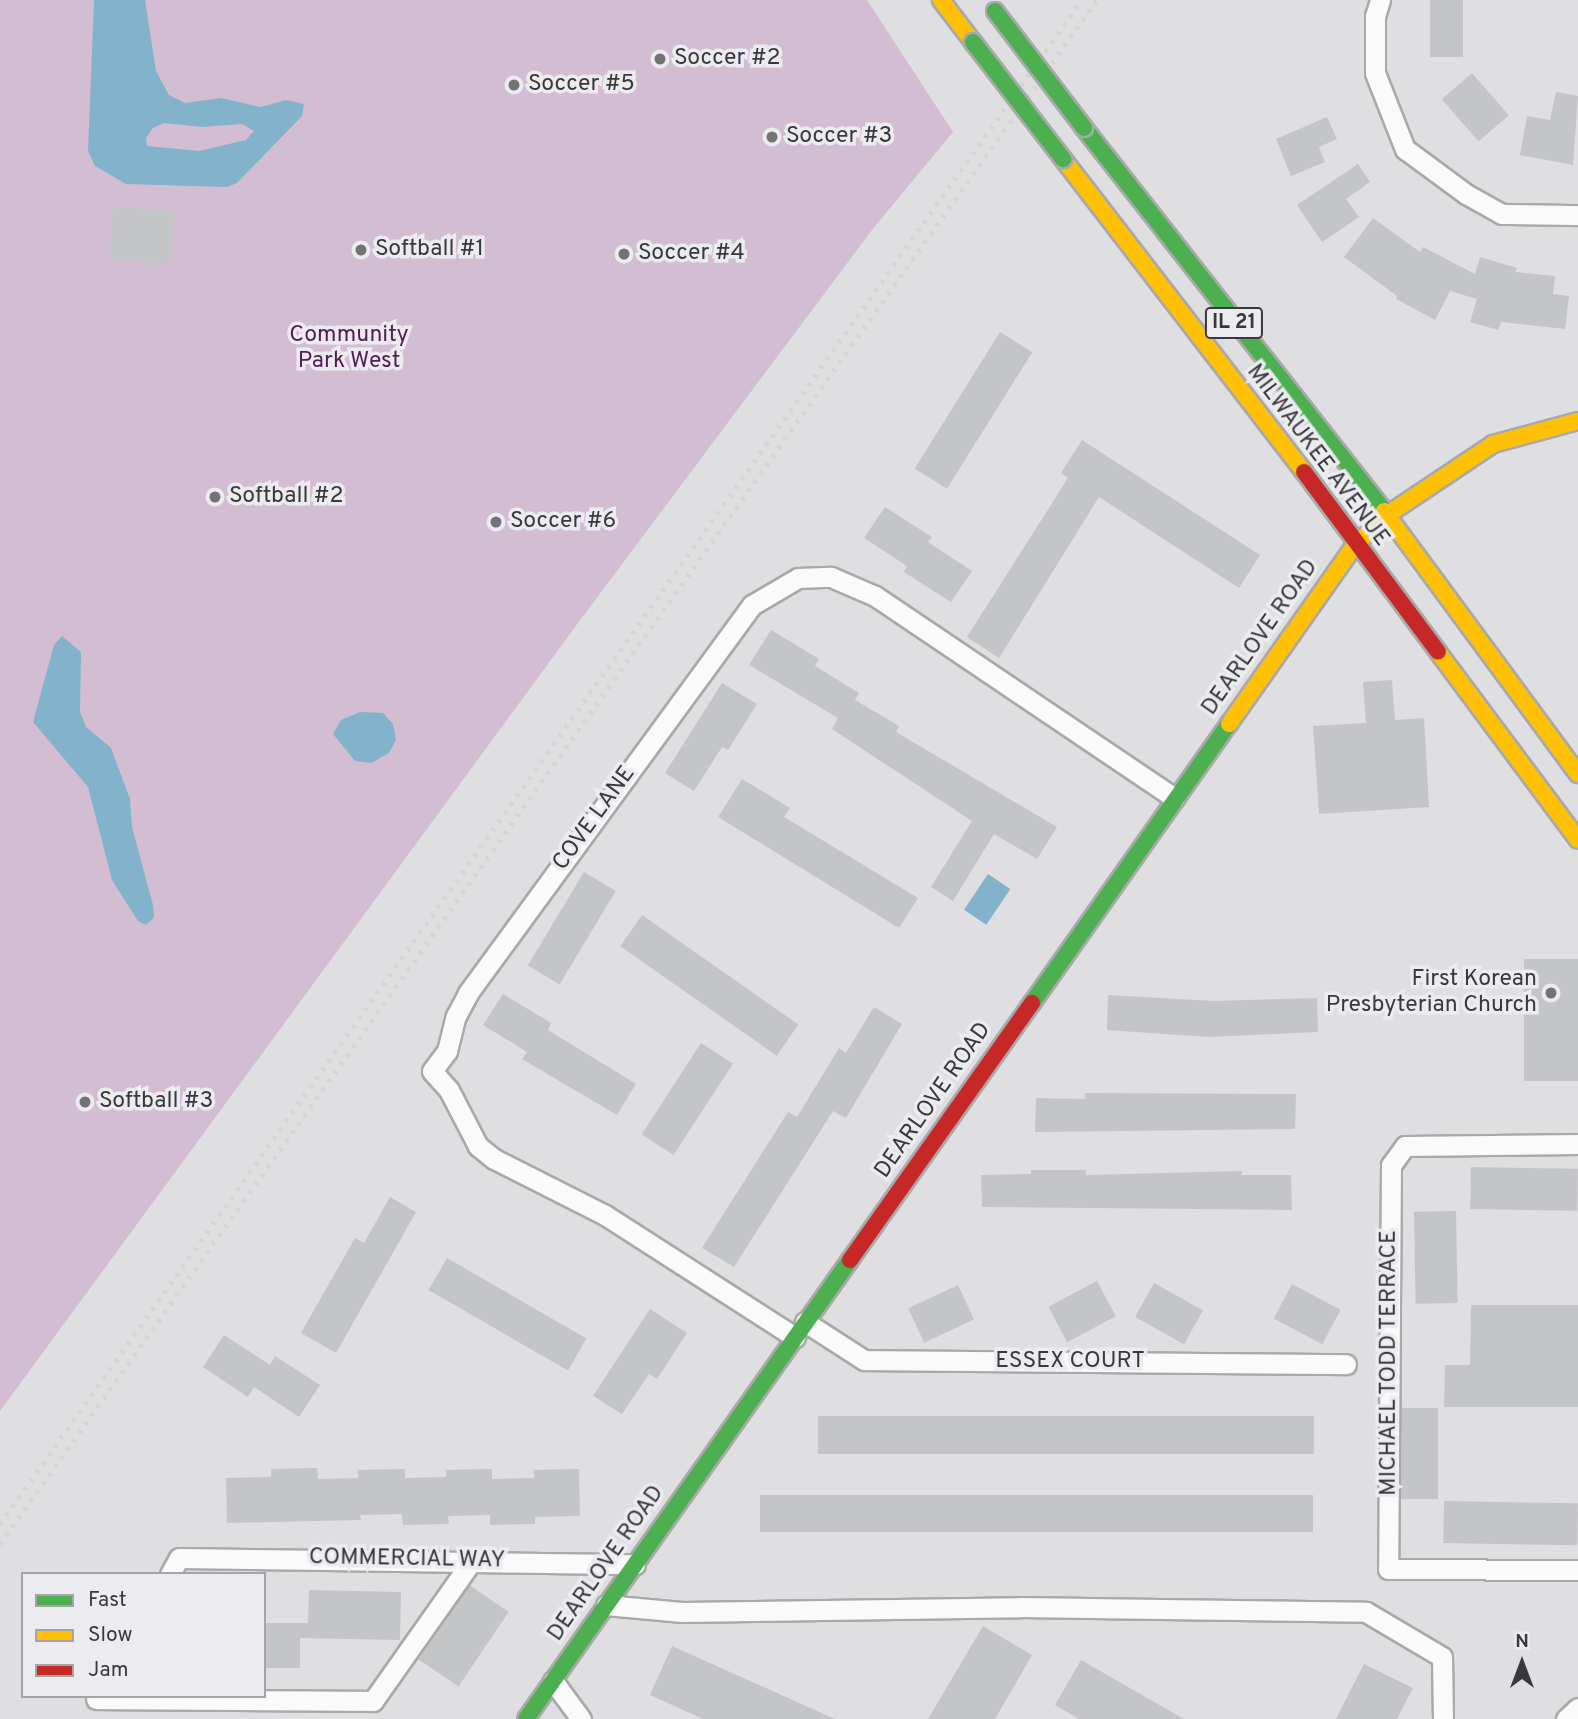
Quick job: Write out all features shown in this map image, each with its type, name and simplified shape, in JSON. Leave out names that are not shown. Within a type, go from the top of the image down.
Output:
[{"type":"main road","name":"MILWAUKEE AVENUE","points":[[941,0],[1308,477],[1578,840]]},
{"type":"main road","name":"MILWAUKEE AVENUE","points":[[990,6],[1387,515],[1578,774]]},
{"type":"main road","name":"DEARLOVE ROAD","points":[[526,1719],[1174,798],[1356,545],[1387,515],[1493,444],[1578,421]]},
{"type":"street","points":[[1380,0],[1375,16],[1375,73],[1405,149],[1466,194],[1502,214],[1578,215]]},
{"type":"street","name":"COVE LANE","points":[[800,1330],[605,1216],[494,1159],[478,1146],[449,1090],[432,1071],[447,1051],[456,1016],[468,993],[752,605],[798,578],[831,576],[875,596],[1174,798]]},
{"type":"street","name":"MICHAEL TODD TERRACE","points":[[1578,1144],[1405,1146],[1391,1165],[1388,1569],[1578,1570]]},
{"type":"street","name":"ESSEX COURT","points":[[800,1330],[864,1360],[1346,1364]]},
{"type":"street","points":[[207,1698],[373,1701],[473,1559]]},
{"type":"street","name":"COMMERCIAL WAY","points":[[174,1566],[473,1559],[635,1564]]},
{"type":"street","points":[[606,1605],[682,1612],[1020,1607],[1366,1612],[1442,1657],[1443,1719]]},
{"type":"street","points":[[553,1681],[581,1719]]},
{"type":"street","points":[[1566,1719],[1578,1708]]},
{"type":"green space","name":"Community Park West","points":[[0,0],[867,0],[953,132],[872,230],[578,623],[0,1411]]},
{"type":"water","points":[[94,0],[145,0],[156,71],[169,95],[185,103],[221,98],[261,107],[286,100],[304,104],[302,116],[237,183],[227,187],[126,184],[95,166],[88,151]],"holes":[[[164,123],[202,127],[242,124],[254,131],[246,140],[199,151],[147,146],[146,138],[153,128]]]},
{"type":"water","points":[[62,636],[81,652],[80,712],[86,727],[111,748],[130,799],[132,827],[153,905],[154,917],[146,925],[138,921],[112,880],[88,787],[33,722],[54,645]]},
{"type":"water","points":[[360,712],[383,713],[393,724],[396,740],[389,753],[371,763],[355,761],[333,734],[341,720]]},
{"type":"water","points":[[988,874],[1010,889],[986,925],[964,910]]},
{"type":"building","points":[[1430,0],[1463,0],[1463,57],[1430,57]]},
{"type":"building","points":[[1472,73],[1509,115],[1479,142],[1442,99]]},
{"type":"building","points":[[1556,92],[1578,96],[1573,165],[1520,155],[1527,116],[1550,120]]},
{"type":"building","points":[[1327,117],[1337,139],[1319,147],[1325,162],[1291,176],[1276,139]]},
{"type":"building","points":[[1358,164],[1370,182],[1346,199],[1359,217],[1322,242],[1297,205]]},
{"type":"building","points":[[113,207],[175,211],[171,264],[109,260]]},
{"type":"building","points":[[1373,218],[1420,252],[1423,247],[1475,274],[1480,257],[1517,268],[1515,272],[1555,276],[1553,294],[1569,296],[1565,329],[1501,322],[1498,330],[1470,322],[1477,299],[1450,291],[1435,320],[1396,299],[1397,296],[1344,257]]},
{"type":"building","points":[[1000,332],[1032,352],[947,489],[915,469]]},
{"type":"building","points":[[1082,440],[1260,555],[1239,588],[1099,497],[999,658],[967,637],[1068,478],[1061,473]]},
{"type":"building","points":[[885,507],[932,537],[928,542],[972,571],[951,602],[904,572],[907,566],[864,538]]},
{"type":"building","points":[[771,630],[819,659],[815,666],[859,693],[855,700],[899,726],[896,732],[1057,827],[1037,859],[994,834],[953,901],[931,887],[972,821],[832,729],[838,718],[749,665]]},
{"type":"building","points":[[1392,680],[1395,720],[1424,718],[1429,807],[1319,814],[1313,726],[1366,723],[1363,682]]},
{"type":"building","points":[[722,683],[757,704],[728,750],[722,747],[694,791],[665,773]]},
{"type":"building","points":[[742,779],[790,808],[784,817],[918,898],[899,928],[718,817]]},
{"type":"building","points":[[584,872],[616,891],[560,984],[528,965]]},
{"type":"building","points":[[642,915],[798,1025],[777,1056],[620,946]]},
{"type":"building","name":"First Korean Presbyterian Church","points":[[1524,959],[1578,959],[1578,1081],[1524,1081]]},
{"type":"building","points":[[503,994],[551,1023],[548,1030],[636,1084],[617,1115],[522,1059],[527,1052],[483,1025]]},
{"type":"building","points":[[1108,995],[1214,1001],[1317,998],[1318,1032],[1209,1037],[1107,1030]]},
{"type":"building","points":[[874,1007],[902,1024],[846,1118],[833,1111],[734,1267],[702,1248],[788,1112],[797,1117],[839,1048],[846,1053]]},
{"type":"building","points":[[701,1043],[733,1064],[674,1155],[642,1134]]},
{"type":"building","points":[[1085,1093],[1296,1094],[1295,1129],[1035,1132],[1036,1098],[1085,1099]]},
{"type":"building","points":[[1471,1167],[1578,1169],[1577,1211],[1470,1209]]},
{"type":"building","points":[[1031,1170],[1086,1170],[1086,1175],[1242,1171],[1242,1175],[1291,1175],[1292,1210],[982,1207],[981,1175],[1031,1174]]},
{"type":"building","points":[[390,1197],[416,1212],[336,1353],[301,1333],[355,1238],[364,1243]]},
{"type":"building","points":[[1456,1211],[1458,1303],[1416,1304],[1414,1212]]},
{"type":"building","points":[[447,1258],[586,1338],[568,1371],[429,1290]]},
{"type":"building","points":[[1097,1281],[1116,1316],[1067,1342],[1048,1307]]},
{"type":"building","points":[[1154,1283],[1203,1310],[1184,1344],[1135,1317]]},
{"type":"building","points":[[1292,1284],[1341,1310],[1322,1344],[1274,1318]]},
{"type":"building","points":[[958,1285],[974,1319],[924,1343],[908,1308]]},
{"type":"building","points":[[1471,1305],[1578,1305],[1578,1407],[1444,1407],[1445,1365],[1470,1365]]},
{"type":"building","points":[[650,1309],[687,1333],[657,1379],[649,1374],[622,1414],[593,1396]]},
{"type":"building","points":[[224,1335],[270,1365],[275,1356],[320,1385],[299,1417],[254,1387],[248,1397],[203,1367]]},
{"type":"building","points":[[1401,1408],[1438,1408],[1438,1499],[1401,1499]]},
{"type":"building","points":[[818,1416],[1314,1416],[1314,1454],[818,1454]]},
{"type":"building","points":[[317,1468],[318,1479],[358,1478],[358,1470],[405,1469],[405,1478],[446,1477],[446,1470],[492,1469],[492,1479],[534,1478],[534,1470],[579,1469],[580,1516],[535,1517],[535,1524],[490,1525],[490,1515],[448,1516],[449,1524],[403,1525],[402,1514],[360,1515],[361,1520],[227,1523],[226,1478],[271,1477],[271,1469]]},
{"type":"building","points":[[760,1495],[1313,1495],[1313,1532],[760,1532]]},
{"type":"building","points":[[1444,1501],[1578,1503],[1577,1545],[1443,1543]]},
{"type":"building","points":[[469,1585],[509,1612],[458,1686],[419,1660]]},
{"type":"building","points":[[309,1590],[401,1592],[400,1640],[300,1638],[300,1668],[266,1668],[266,1623],[308,1623]]},
{"type":"building","points":[[983,1626],[1032,1655],[995,1719],[928,1719]]},
{"type":"building","points":[[672,1646],[835,1719],[703,1719],[650,1695]]},
{"type":"building","points":[[1081,1660],[1184,1719],[1079,1719],[1055,1705]]},
{"type":"building","points":[[1364,1664],[1413,1688],[1397,1719],[1336,1719]]},
{"type":"railway","points":[[0,1524],[1082,0]]},
{"type":"railway","points":[[0,1544],[1097,0]]},
{"type":"traffic: fast","points":[[995,11],[1084,128]]},
{"type":"traffic: fast","points":[[973,42],[1063,159]]},
{"type":"traffic: fast","points":[[1084,128],[1384,511]]},
{"type":"traffic: fast","points":[[1032,1003],[1229,724]]},
{"type":"traffic: fast","points":[[526,1719],[850,1260]]},
{"type":"traffic: slow","points":[[941,0],[973,42]]},
{"type":"traffic: slow","points":[[1063,159],[1304,472]]},
{"type":"traffic: slow","points":[[1229,724],[1355,545],[1387,515],[1493,444],[1578,421]]},
{"type":"traffic: slow","points":[[1384,511],[1578,774]]},
{"type":"traffic: slow","points":[[1438,652],[1578,840]]},
{"type":"traffic: jam","points":[[1304,472],[1438,652]]},
{"type":"traffic: jam","points":[[850,1260],[1032,1003]]},
{"type":"place","name":"Soccer #2","points":[[660,59]]},
{"type":"place","name":"Soccer #5","points":[[514,85]]},
{"type":"place","name":"Soccer #3","points":[[772,137]]},
{"type":"place","name":"Softball #1","points":[[361,250]]},
{"type":"place","name":"Soccer #4","points":[[624,254]]},
{"type":"place","name":"Softball #2","points":[[215,497]]},
{"type":"place","name":"Soccer #6","points":[[496,522]]},
{"type":"place","name":"First Korean Presbyterian Church","points":[[1551,993]]},
{"type":"place","name":"Softball #3","points":[[85,1102]]}]
